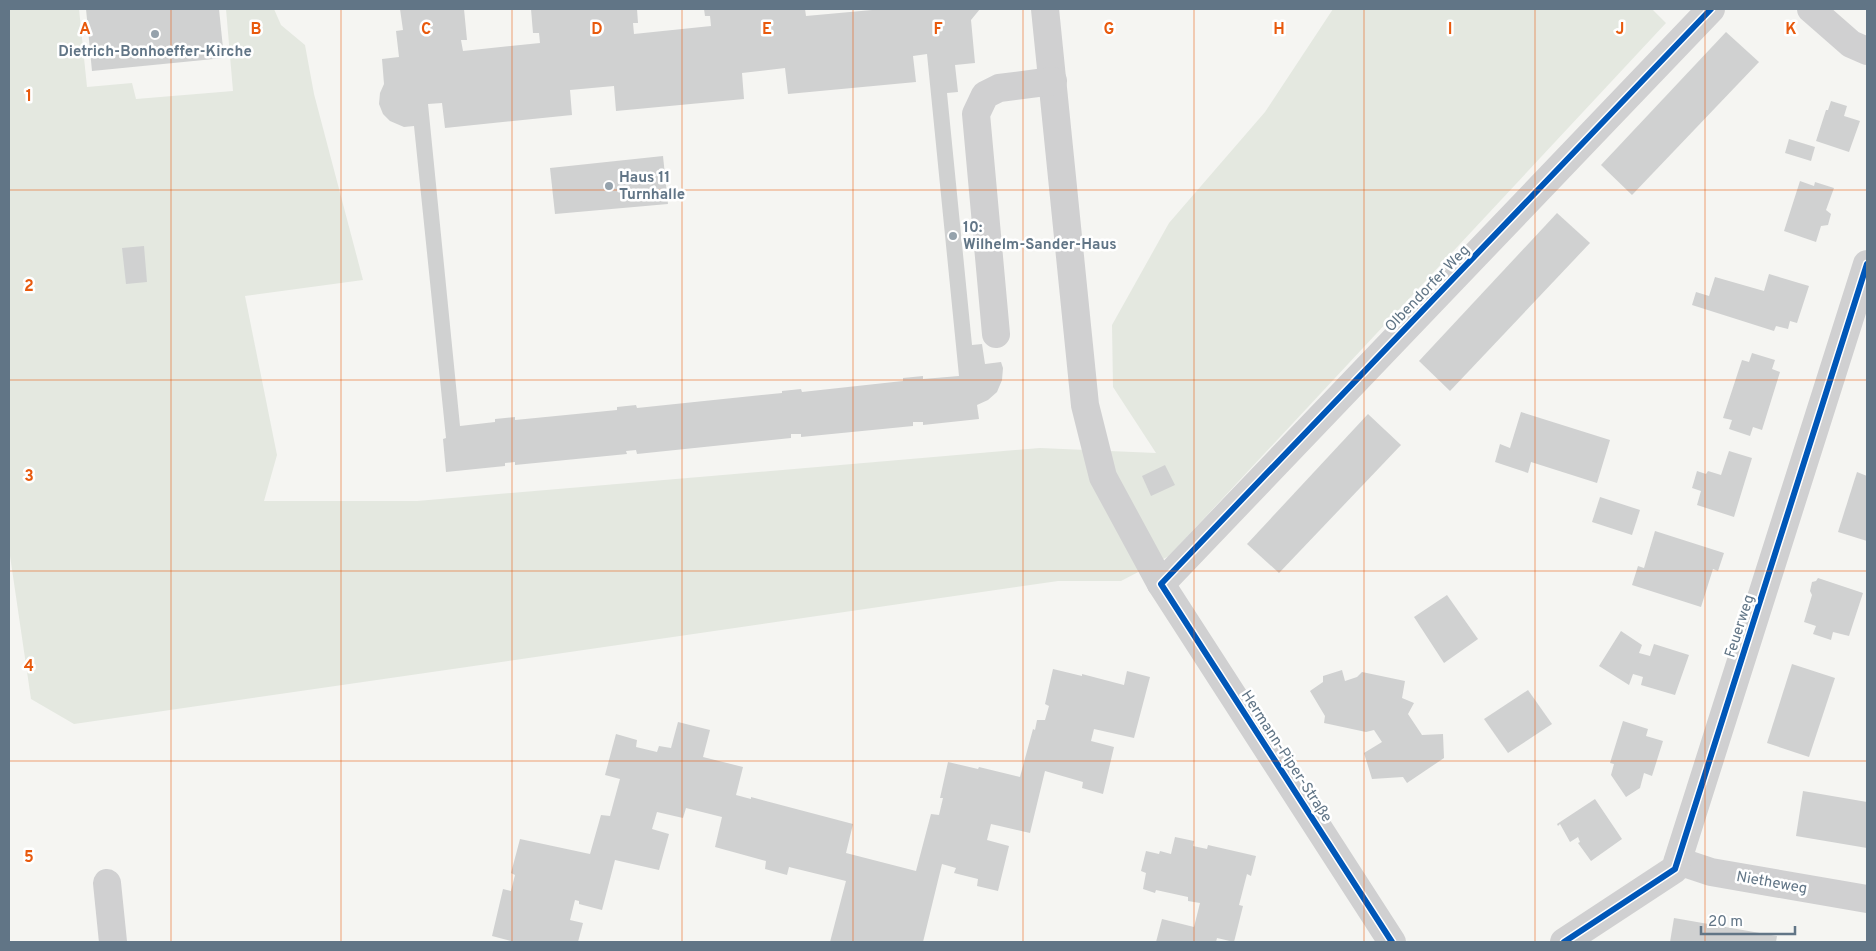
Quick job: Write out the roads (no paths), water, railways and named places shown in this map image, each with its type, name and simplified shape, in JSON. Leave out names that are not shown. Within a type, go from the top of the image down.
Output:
[{"type":"street","name":"Hermann-Piper-Straße","points":[[1045,9],[1085,405],[1103,477],[1161,584],[1392,942]]},
{"type":"street","name":"Olbendorfer Weg","points":[[1161,584],[1711,9]]},
{"type":"street","points":[[1811,9],[1851,44],[1867,51]]},
{"type":"street","points":[[996,334],[976,114],[985,95],[999,88],[1053,81]]},
{"type":"street","name":"Feuerweg","points":[[1564,942],[1675,868],[1867,264]]},
{"type":"street","name":"Nietheweg","points":[[1678,861],[1711,872],[1867,899]]},
{"type":"street","points":[[106,883],[125,942]]},
{"type":"place","name":"Dietrich-Bonhoeffer-Kirche","points":[[155,34]]},
{"type":"place","name":"Haus 11 Turnhalle","points":[[609,186]]},
{"type":"place","name":"10: Wilhelm-Sander-Haus","points":[[953,236]]}]
